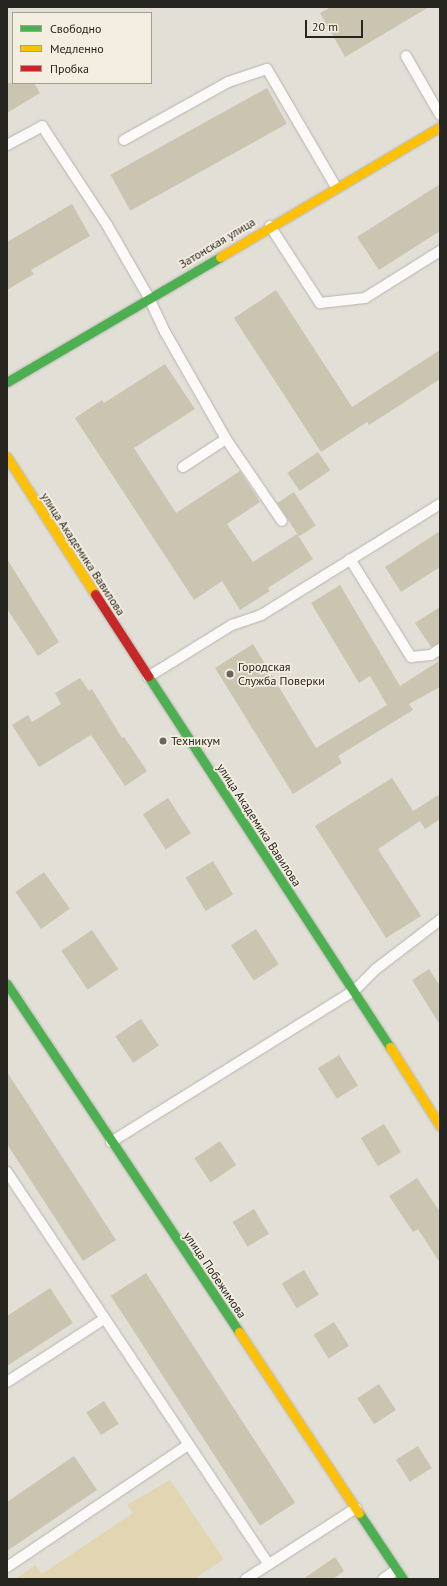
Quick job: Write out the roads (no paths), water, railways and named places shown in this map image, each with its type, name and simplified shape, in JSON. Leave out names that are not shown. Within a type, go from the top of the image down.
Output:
[{"type":"street","name":"Затонская улица","points":[[7,382],[440,127]]},
{"type":"street","name":"улица Академика Вавилова","points":[[7,457],[440,1126]]},
{"type":"street","name":"улица Побежимова","points":[[7,984],[403,1579]]},
{"type":"lane","points":[[406,56],[440,115]]},
{"type":"lane","points":[[124,140],[228,82],[267,69],[336,187]]},
{"type":"lane","points":[[7,145],[42,126],[107,225],[149,298],[165,332],[226,439],[282,521]]},
{"type":"lane","points":[[270,226],[320,303],[365,298],[440,251]]},
{"type":"lane","points":[[183,466],[226,439]]},
{"type":"lane","points":[[148,677],[232,625],[262,615],[440,504]]},
{"type":"lane","points":[[350,559],[411,657],[432,655],[440,650]]},
{"type":"lane","points":[[111,1142],[354,991],[376,970],[440,920]]},
{"type":"lane","points":[[7,1172],[268,1564]]},
{"type":"lane","points":[[7,1382],[104,1319]]},
{"type":"lane","points":[[7,1567],[188,1445]]},
{"type":"lane","points":[[246,1579],[356,1508]]},
{"type":"lane","points":[[383,1579],[396,1570]]},
{"type":"place","name":"Городская Служба Поверки","points":[[230,674]]},
{"type":"place","name":"Техникум","points":[[163,741]]}]
